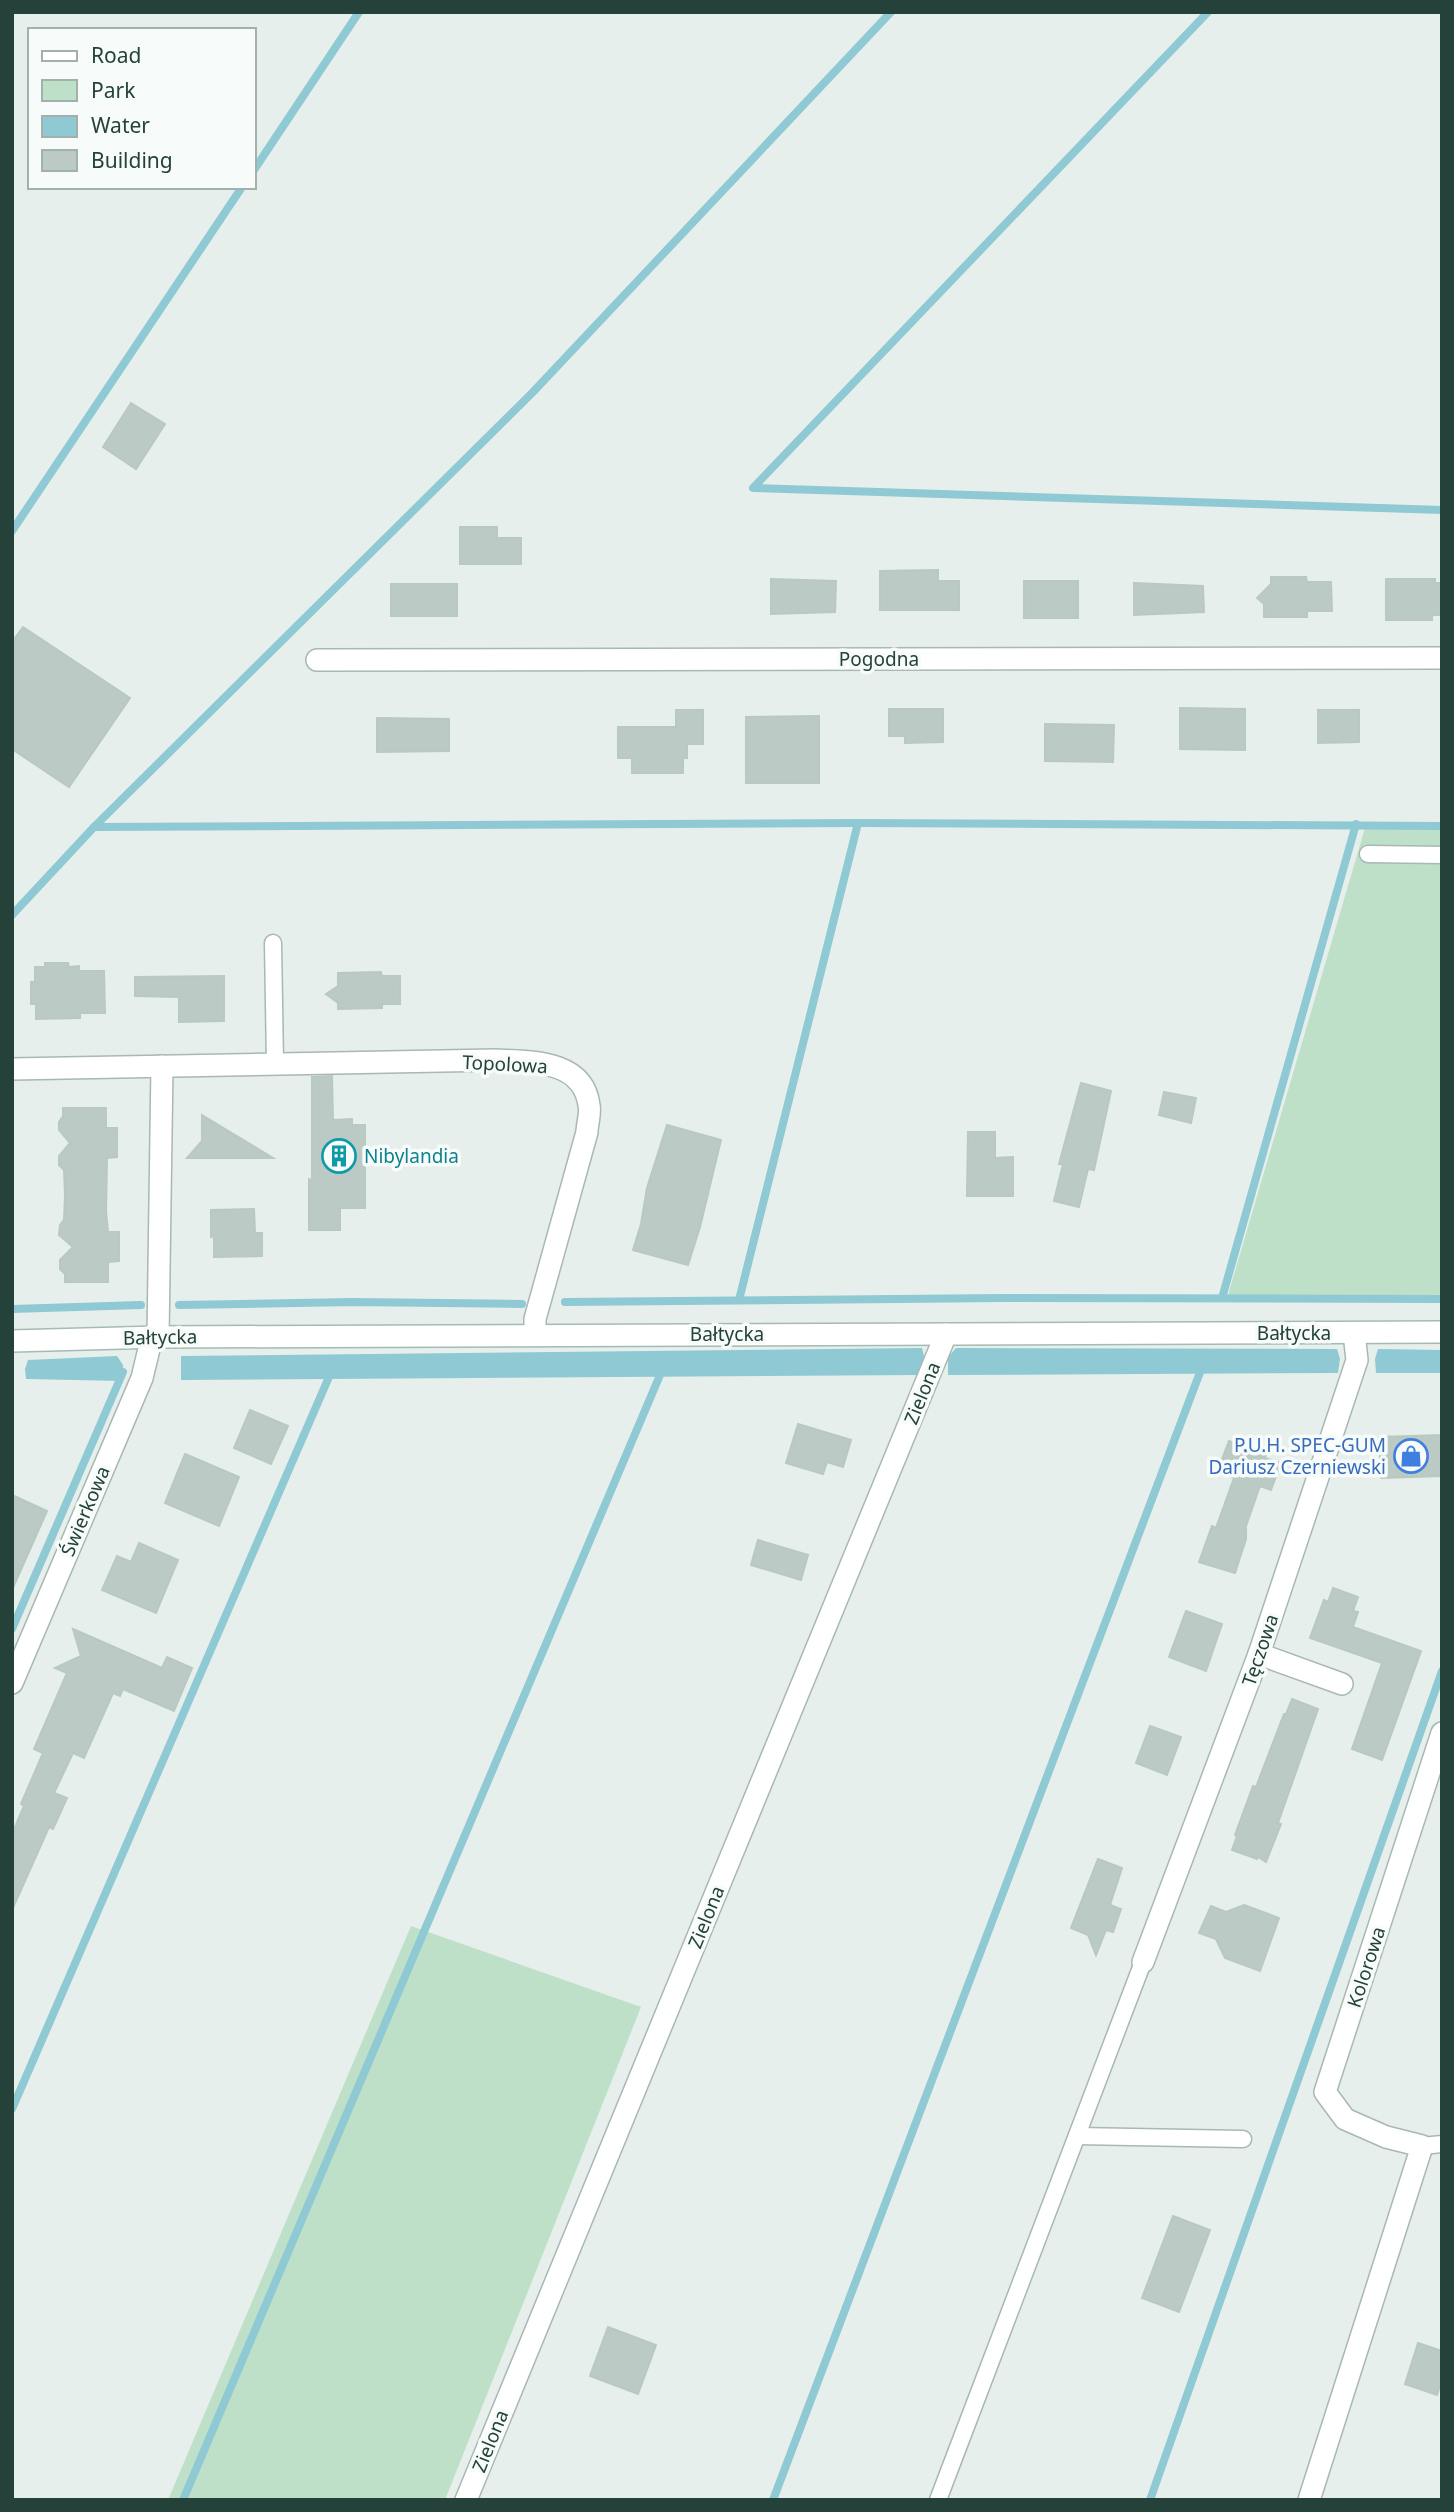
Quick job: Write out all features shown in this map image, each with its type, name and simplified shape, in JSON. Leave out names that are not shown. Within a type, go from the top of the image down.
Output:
[{"type":"street","name":"Pogodna","points":[[317,660],[1442,658]]},
{"type":"street","name":"Topolowa","points":[[12,1069],[495,1060],[535,1062],[564,1068],[580,1082],[589,1104],[587,1132],[535,1319],[535,1335]]},
{"type":"street","points":[[153,1337],[162,1066]]},
{"type":"street","name":"Bałtycka","points":[[12,1341],[153,1337],[1442,1332]]},
{"type":"street","name":"Tęczowa","points":[[1143,1962],[1259,1654],[1357,1360],[1354,1333]]},
{"type":"street","name":"Zielona","points":[[466,2500],[946,1334]]},
{"type":"street","name":"Świerkowa","points":[[12,1683],[142,1378],[153,1337]]},
{"type":"street","points":[[1259,1654],[1342,1684]]},
{"type":"street","name":"Kolorowa","points":[[1309,2500],[1432,2145],[1386,2137],[1345,2119],[1325,2092],[1442,1733]]},
{"type":"lane","points":[[1368,855],[1442,855]]},
{"type":"lane","points":[[273,943],[275,1064]]},
{"type":"lane","points":[[938,2500],[1143,1962]]},
{"type":"lane","points":[[1077,2136],[1243,2140]]},
{"type":"green space","points":[[1365,828],[1442,829],[1442,1295],[1228,1295]]},
{"type":"green space","points":[[411,1926],[641,2007],[445,2500],[168,2500]]},
{"type":"water","points":[[922,1348],[925,1360],[921,1375],[181,1380],[181,1356]]},
{"type":"water","points":[[956,1348],[1337,1349],[1340,1359],[1338,1373],[948,1375],[948,1357]]},
{"type":"water","points":[[1378,1349],[1442,1350],[1442,1373],[1376,1373],[1375,1359]]},
{"type":"water","points":[[117,1356],[123,1365],[123,1381],[26,1379],[28,1360]]},
{"type":"building","points":[[131,403],[165,424],[136,469],[103,447]]},
{"type":"building","points":[[460,527],[497,527],[497,538],[521,538],[521,564],[460,564]]},
{"type":"building","points":[[938,570],[938,581],[959,581],[959,610],[880,610],[880,571]]},
{"type":"building","points":[[1271,577],[1306,577],[1307,582],[1331,582],[1332,611],[1307,611],[1307,617],[1264,617],[1264,604],[1257,598],[1271,584]]},
{"type":"building","points":[[771,579],[836,581],[835,612],[771,614]]},
{"type":"building","points":[[1386,579],[1435,579],[1435,583],[1442,583],[1442,615],[1432,615],[1432,620],[1386,620]]},
{"type":"building","points":[[1024,581],[1078,581],[1078,618],[1024,618]]},
{"type":"building","points":[[1134,583],[1203,586],[1204,612],[1134,615]]},
{"type":"building","points":[[391,584],[457,584],[457,616],[391,616]]},
{"type":"building","points":[[23,627],[130,698],[69,787],[12,749],[12,642]]},
{"type":"building","points":[[1180,708],[1245,709],[1245,750],[1180,749]]},
{"type":"building","points":[[889,709],[943,709],[943,742],[905,743],[905,736],[889,736]]},
{"type":"building","points":[[676,710],[703,710],[703,744],[687,744],[683,773],[632,773],[632,758],[618,758],[618,727],[676,727]]},
{"type":"building","points":[[1318,710],[1359,710],[1359,742],[1318,743]]},
{"type":"building","points":[[819,716],[819,783],[746,783],[746,717]]},
{"type":"building","points":[[377,718],[449,719],[449,751],[377,752]]},
{"type":"building","points":[[1045,724],[1114,725],[1113,762],[1045,761]]},
{"type":"building","points":[[45,963],[68,963],[69,967],[79,966],[79,971],[104,971],[105,1013],[80,1013],[80,1018],[36,1019],[36,1004],[31,1004],[31,982],[35,982],[35,967],[45,967]]},
{"type":"building","points":[[381,972],[382,976],[400,976],[400,1004],[382,1004],[382,1008],[338,1009],[338,1003],[326,994],[338,986],[338,973]]},
{"type":"building","points":[[224,976],[224,1021],[179,1022],[179,997],[135,996],[135,977]]},
{"type":"building","name":"Nibylandia","points":[[332,1076],[333,1120],[352,1119],[352,1125],[365,1125],[365,1208],[340,1208],[340,1230],[309,1230],[312,1077]]},
{"type":"building","points":[[1081,1083],[1111,1091],[1094,1170],[1088,1169],[1079,1207],[1054,1201],[1063,1164],[1059,1164]]},
{"type":"building","points":[[1164,1092],[1196,1098],[1191,1123],[1159,1115]]},
{"type":"building","points":[[63,1108],[106,1108],[106,1128],[117,1128],[117,1157],[107,1158],[106,1211],[108,1232],[119,1232],[119,1261],[108,1262],[108,1282],[65,1282],[65,1274],[60,1269],[60,1260],[73,1247],[59,1235],[60,1225],[64,1220],[65,1195],[64,1170],[59,1165],[59,1156],[70,1143],[59,1130]]},
{"type":"building","points":[[202,1115],[273,1158],[187,1158],[202,1141]]},
{"type":"building","points":[[667,1125],[721,1140],[688,1265],[633,1250],[647,1188]]},
{"type":"building","points":[[968,1132],[995,1132],[995,1158],[1013,1157],[1013,1196],[967,1196]]},
{"type":"building","points":[[254,1209],[255,1233],[262,1233],[262,1256],[214,1257],[211,1210]]},
{"type":"building","points":[[250,1410],[288,1426],[271,1464],[234,1448]]},
{"type":"building","points":[[798,1424],[851,1440],[843,1467],[827,1462],[823,1474],[786,1463]]},
{"type":"building","name":"P.U.H. SPEC-GUM Dariusz Czerniewski","points":[[1442,1435],[1442,1476],[1381,1478],[1379,1437]]},
{"type":"building","points":[[1229,1441],[1281,1463],[1271,1490],[1260,1486],[1246,1526],[1246,1539],[1235,1573],[1199,1562],[1212,1526],[1216,1528],[1234,1478],[1217,1472]]},
{"type":"building","points":[[185,1454],[239,1477],[219,1526],[165,1503]]},
{"type":"building","points":[[12,1495],[47,1511],[12,1590]]},
{"type":"building","points":[[758,1540],[808,1555],[801,1580],[751,1565]]},
{"type":"building","points":[[139,1543],[178,1560],[156,1613],[102,1590],[117,1556],[131,1562]]},
{"type":"building","points":[[1333,1588],[1358,1597],[1353,1611],[1358,1612],[1353,1627],[1421,1651],[1382,1760],[1352,1749],[1382,1663],[1310,1638],[1324,1600],[1328,1602]]},
{"type":"building","points":[[1186,1611],[1222,1624],[1206,1671],[1169,1657]]},
{"type":"building","points":[[73,1629],[162,1668],[167,1657],[192,1668],[174,1711],[123,1689],[120,1696],[113,1693],[84,1758],[73,1753],[54,1793],[67,1798],[53,1829],[49,1827],[12,1910],[12,1834],[24,1806],[21,1804],[43,1753],[34,1749],[67,1673],[55,1668],[81,1656]]},
{"type":"building","points":[[1292,1699],[1318,1709],[1266,1862],[1232,1850],[1253,1786],[1256,1787]]},
{"type":"building","points":[[1150,1726],[1181,1737],[1167,1775],[1136,1763]]},
{"type":"building","points":[[1098,1859],[1122,1868],[1110,1905],[1121,1909],[1113,1932],[1106,1930],[1096,1955],[1088,1935],[1071,1928]]},
{"type":"building","points":[[1244,1905],[1279,1918],[1260,1971],[1225,1958],[1216,1939],[1199,1933],[1211,1906],[1226,1912]]},
{"type":"building","points":[[1173,2216],[1210,2230],[1179,2312],[1142,2298]]},
{"type":"building","points":[[608,2327],[656,2345],[638,2394],[590,2376]]},
{"type":"building","points":[[1418,2343],[1442,2351],[1442,2379],[1437,2395],[1405,2384]]},
{"type":"waterway","points":[[256,167],[359,12]]},
{"type":"waterway","points":[[12,915],[94,827],[533,392],[891,12]]},
{"type":"waterway","points":[[1208,12],[753,488],[1442,510]]},
{"type":"waterway","points":[[12,531],[241,189]]},
{"type":"waterway","points":[[94,827],[858,823],[1442,826]]},
{"type":"waterway","points":[[739,1300],[858,823]]},
{"type":"waterway","points":[[1222,1298],[1356,824]]},
{"type":"waterway","points":[[565,1302],[1003,1298],[1442,1299]]},
{"type":"waterway","points":[[179,1305],[353,1302],[522,1304]]},
{"type":"waterway","points":[[12,1309],[141,1305]]},
{"type":"waterway","points":[[773,2500],[1202,1367]]},
{"type":"waterway","points":[[183,2500],[663,1368]]},
{"type":"waterway","points":[[12,2109],[332,1370]]},
{"type":"waterway","points":[[12,1629],[123,1372]]},
{"type":"waterway","points":[[1150,2500],[1442,1671]]},
{"type":"place","name":"Nibylandia","points":[[339,1156]]},
{"type":"place","name":"P.U.H. SPEC-GUM Dariusz Czerniewski","points":[[1411,1456]]}]
